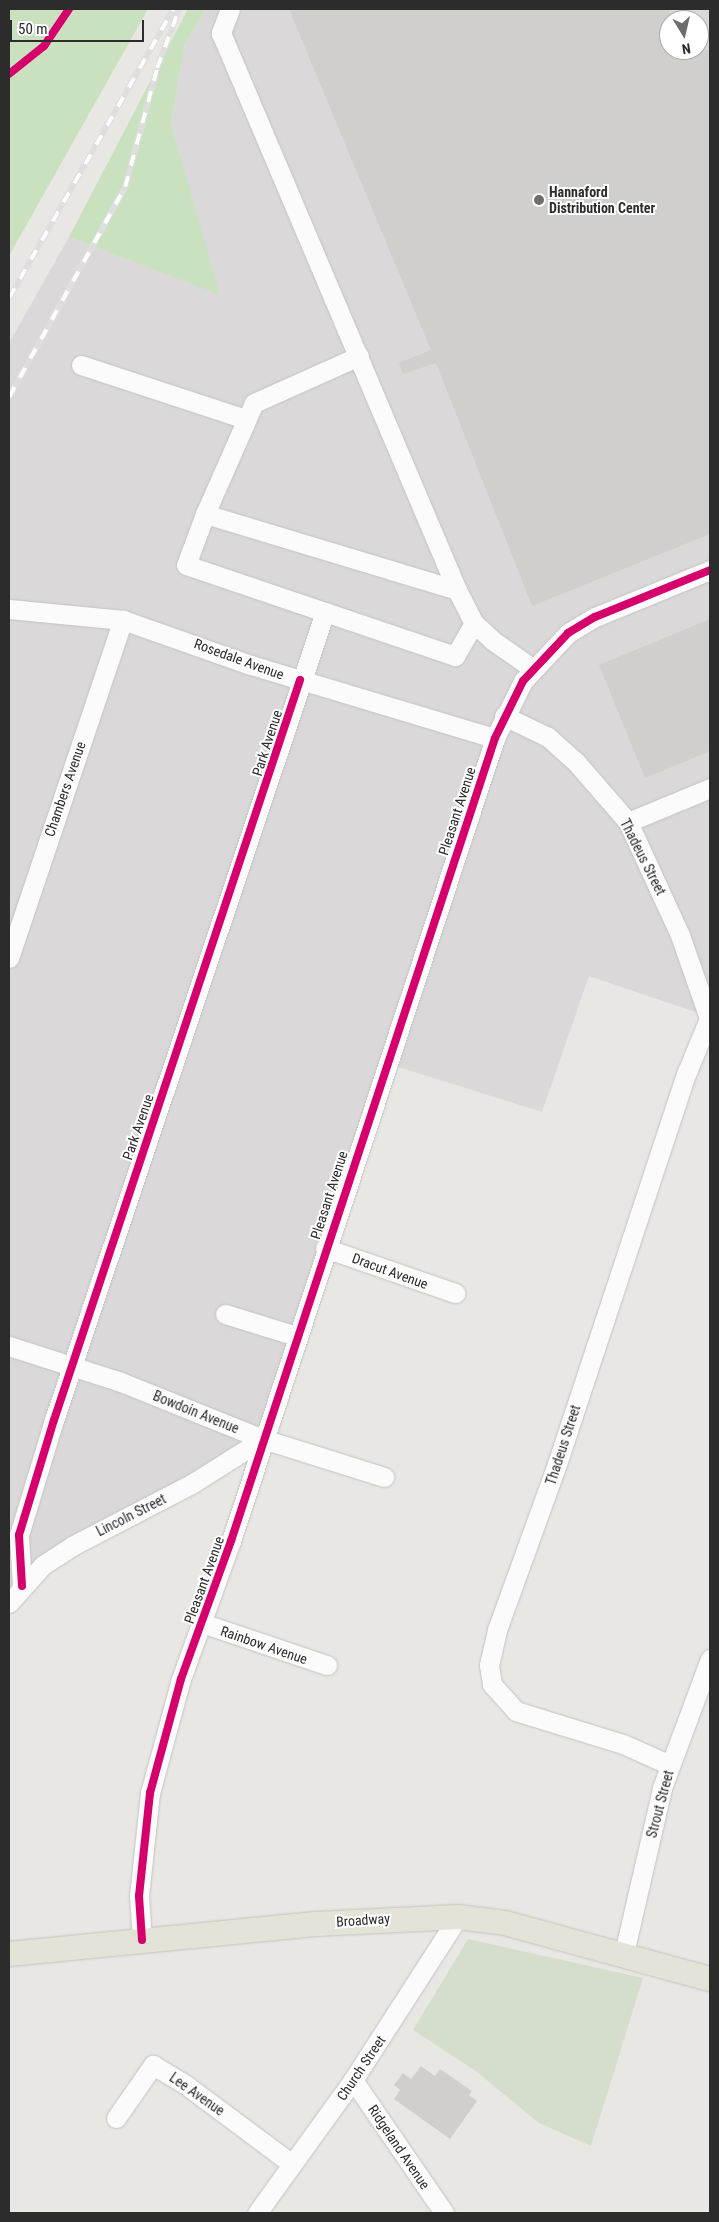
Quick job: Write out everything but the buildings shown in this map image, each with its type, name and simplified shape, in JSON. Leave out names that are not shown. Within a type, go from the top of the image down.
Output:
[{"type":"main road","name":"Broadway","points":[[9,1954],[401,1917],[458,1917],[505,1923],[710,1979]]},
{"type":"street","points":[[230,9],[221,33],[457,590],[474,623],[492,640],[532,668]]},
{"type":"street","points":[[359,356],[254,403],[244,420],[186,564],[455,656],[474,623]]},
{"type":"street","points":[[81,365],[244,420]]},
{"type":"street","points":[[205,514],[457,590]]},
{"type":"street","name":"Pleasant Avenue","points":[[142,1940],[140,1896],[150,1793],[181,1679],[202,1623],[325,1248],[495,738],[504,716],[532,668],[568,633],[595,617],[710,570]]},
{"type":"street","name":"Rosedale Avenue","points":[[9,609],[123,620],[300,680],[495,738]]},
{"type":"street","name":"Park Avenue","points":[[22,1586],[19,1535],[72,1368],[300,680],[325,612]]},
{"type":"street","name":"Chambers Avenue","points":[[9,958],[123,620]]},
{"type":"street","name":"Thadeus Street","points":[[504,716],[548,738],[576,762],[628,822],[680,935],[709,1018],[557,1464],[498,1627],[489,1665],[492,1684],[516,1711],[623,1744],[670,1765]]},
{"type":"street","points":[[628,822],[710,788]]},
{"type":"street","name":"Dracut Avenue","points":[[325,1248],[455,1294]]},
{"type":"street","points":[[225,1314],[296,1336]]},
{"type":"street","name":"Bowdoin Avenue","points":[[9,1346],[72,1368],[121,1382],[263,1439],[384,1478]]},
{"type":"street","name":"Lincoln Street","points":[[9,1603],[22,1586],[43,1565],[99,1529],[193,1483],[263,1439]]},
{"type":"street","name":"Rainbow Avenue","points":[[202,1623],[327,1665]]},
{"type":"street","name":"Strout Street","points":[[624,1954],[670,1765],[710,1659]]},
{"type":"street","name":"Church Street","points":[[257,2213],[353,2080],[458,1917]]},
{"type":"street","name":"Lee Avenue","points":[[116,2118],[153,2065],[186,2084],[292,2164]]},
{"type":"street","name":"Ridgeland Avenue","points":[[353,2080],[444,2213]]},
{"type":"shaded area","points":[[206,9],[710,9],[710,1017],[589,976],[542,1112],[386,1063],[263,1439],[99,1529],[9,1604],[9,343],[69,237],[219,294],[171,123],[185,44]]},
{"type":"green space","points":[[9,9],[148,9],[9,256]]},
{"type":"green space","points":[[188,9],[206,9],[185,44],[171,123],[220,295],[69,237]]},
{"type":"green space","points":[[468,1939],[643,1978],[591,2146],[539,2123],[477,2072],[413,2030]]},
{"type":"railway","points":[[9,298],[173,9]]},
{"type":"railway","points":[[9,397],[125,187],[157,68],[179,9]]},
{"type":"cycle path","points":[[9,74],[44,46],[69,9]]},
{"type":"cycle path","points":[[142,1940],[139,1896],[150,1793],[181,1679],[231,1541],[495,738],[523,681],[568,633],[595,617],[710,570]]},
{"type":"cycle path","points":[[22,1586],[19,1535],[54,1420],[300,680]]},
{"type":"place","name":"Hannaford Distribution Center","points":[[539,200]]}]
